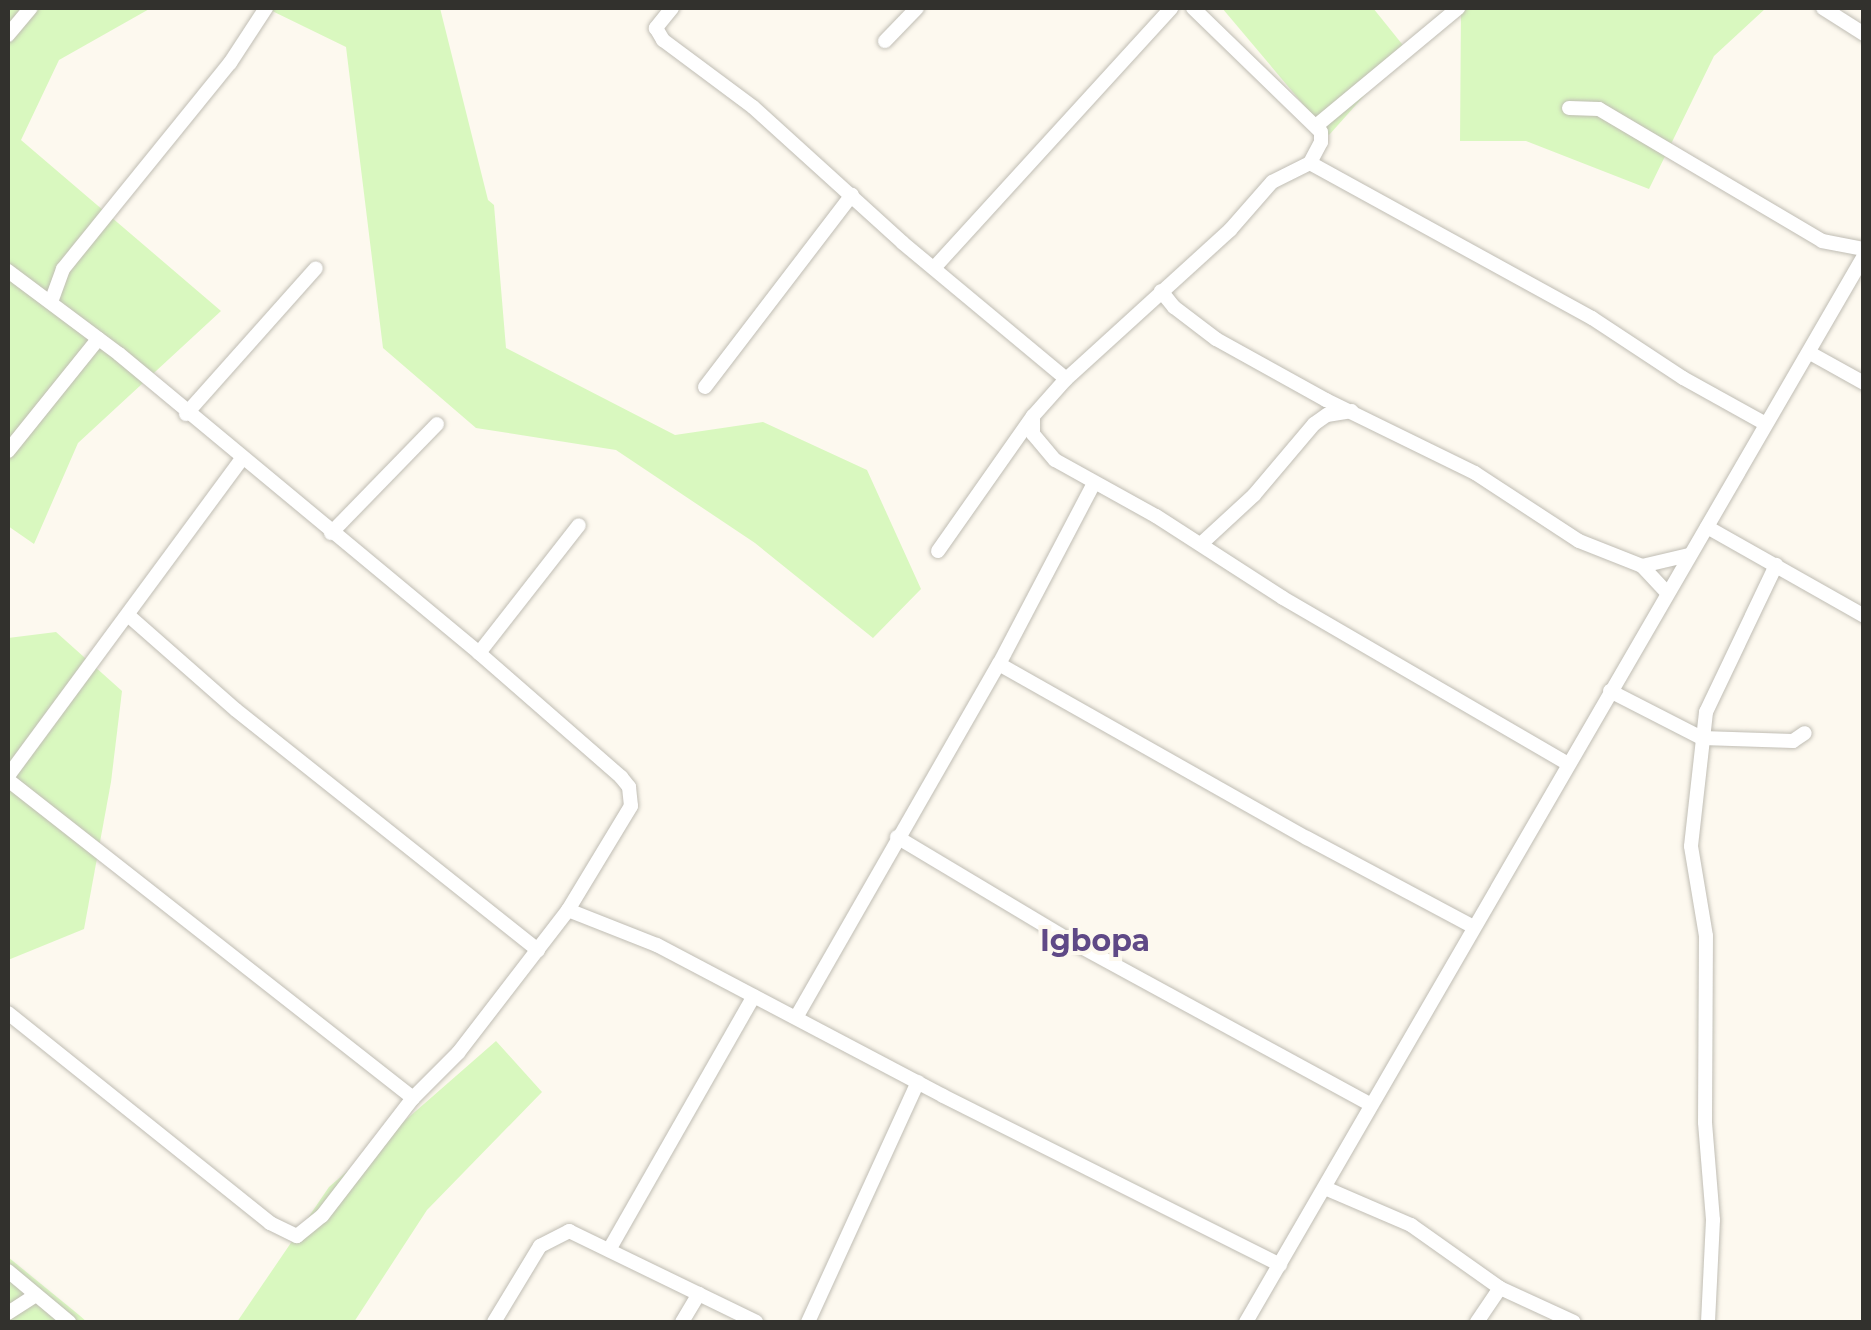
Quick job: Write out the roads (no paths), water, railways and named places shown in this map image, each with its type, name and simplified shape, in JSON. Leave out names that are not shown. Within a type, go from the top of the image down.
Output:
[{"type":"street","points":[[8,35],[31,8]]},
{"type":"street","points":[[51,302],[63,269],[253,33],[266,8]]},
{"type":"street","points":[[672,8],[658,23],[657,34],[753,107],[1066,379]]},
{"type":"street","points":[[885,41],[918,8]]},
{"type":"street","points":[[934,268],[1171,8]]},
{"type":"street","points":[[938,551],[1033,416],[1066,379],[1230,230],[1272,182],[1310,163],[1322,142],[1316,126],[1193,8]]},
{"type":"street","points":[[1316,126],[1458,8]]},
{"type":"street","points":[[1824,8],[1864,34]]},
{"type":"street","points":[[1246,1322],[1764,423],[1810,353],[1864,253],[1822,242],[1599,108],[1569,108]]},
{"type":"street","points":[[1310,163],[1592,318],[1683,378],[1764,423]]},
{"type":"street","points":[[705,387],[852,195]]},
{"type":"street","points":[[186,414],[316,268]]},
{"type":"street","points":[[8,270],[98,339],[479,652],[629,787],[631,806],[568,910],[458,1053],[413,1098],[314,1224],[290,1235],[8,1013]]},
{"type":"street","points":[[1161,291],[1174,307],[1216,339],[1475,473],[1579,541],[1642,566],[1666,592]]},
{"type":"street","points":[[8,451],[98,339]]},
{"type":"street","points":[[1810,353],[1864,383]]},
{"type":"street","points":[[1202,543],[1254,495],[1314,424],[1327,415],[1352,411]]},
{"type":"street","points":[[1033,416],[1033,434],[1054,460],[1202,543],[1283,598],[1568,764]]},
{"type":"street","points":[[331,533],[437,424]]},
{"type":"street","points":[[242,460],[8,778],[413,1098]]},
{"type":"street","points":[[797,1016],[999,664],[1094,483]]},
{"type":"street","points":[[479,652],[579,525]]},
{"type":"street","points":[[1706,527],[1864,616]]},
{"type":"street","points":[[1642,566],[1689,555]]},
{"type":"street","points":[[1708,1322],[1714,1220],[1705,1122],[1706,936],[1690,846],[1702,738],[1716,686],[1776,566]]},
{"type":"street","points":[[129,616],[236,710],[538,950]]},
{"type":"street","points":[[999,664],[1306,838],[1472,926]]},
{"type":"street","points":[[1610,692],[1702,738],[1793,741],[1805,733]]},
{"type":"street","points":[[898,836],[1076,944],[1370,1104]]},
{"type":"street","points":[[568,910],[657,944],[918,1082],[1280,1265]]},
{"type":"street","points":[[609,1250],[754,996]]},
{"type":"street","points":[[808,1322],[918,1082]]},
{"type":"street","points":[[1325,1188],[1412,1224],[1500,1288],[1574,1322]]},
{"type":"street","points":[[494,1322],[540,1246],[569,1231],[756,1322]]},
{"type":"street","points":[[8,1271],[69,1322]]},
{"type":"street","points":[[1477,1322],[1500,1288]]},
{"type":"street","points":[[682,1322],[698,1294]]},
{"type":"street","points":[[8,1314],[36,1295]]},
{"type":"district","name":"Igbopa","points":[[1095,941]]}]
